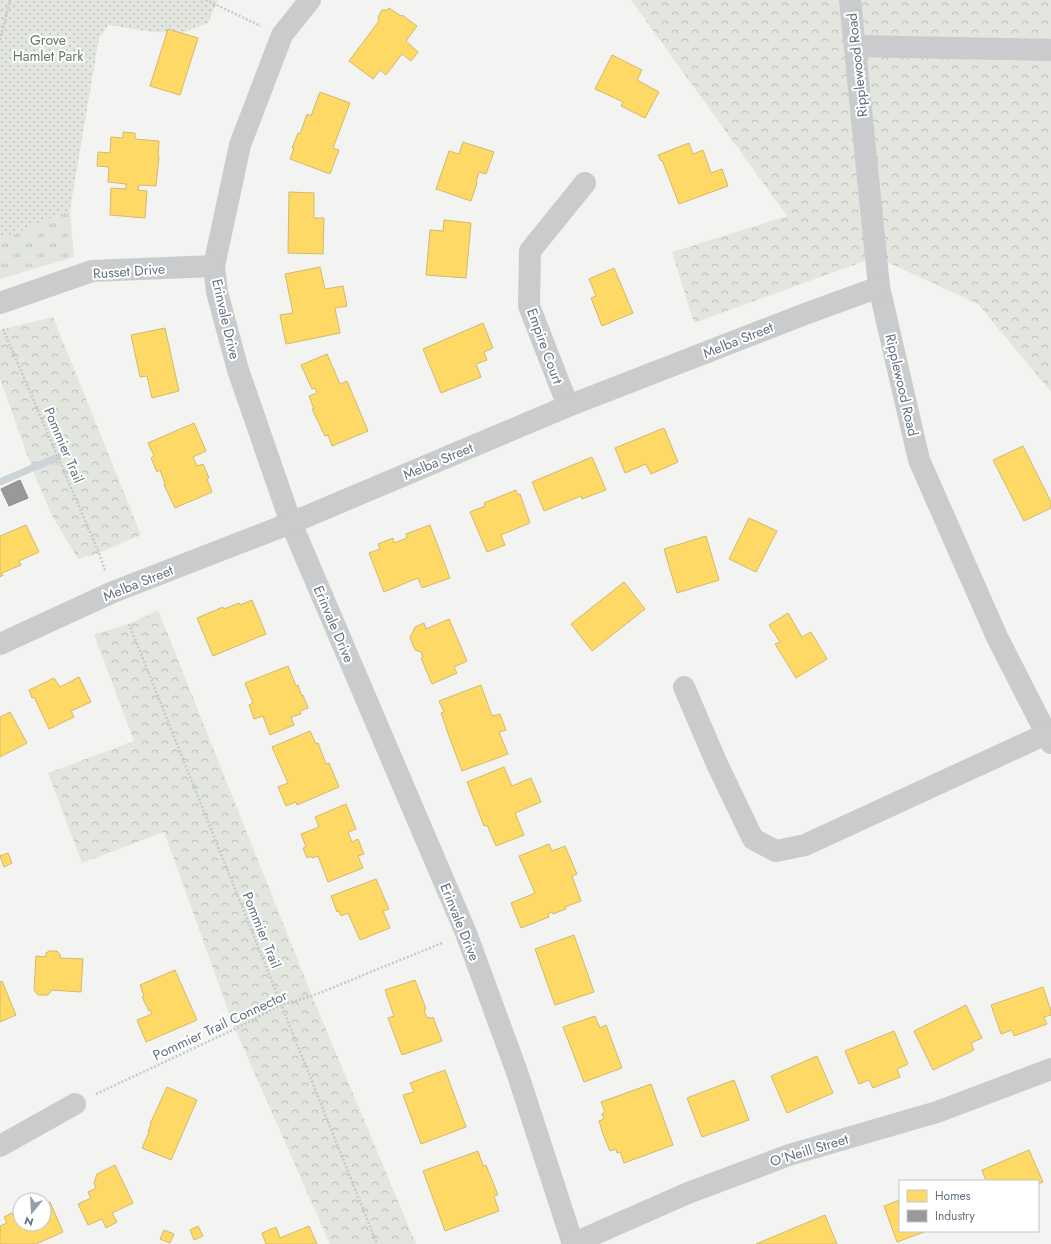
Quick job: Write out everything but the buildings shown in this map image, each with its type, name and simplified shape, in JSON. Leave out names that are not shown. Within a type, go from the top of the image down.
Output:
[{"type":"street","name":"Erinvale Drive","points":[[310,0],[282,36],[240,145],[214,266],[217,292],[238,370],[291,523],[466,933],[517,1072],[573,1244]]},
{"type":"street","name":"Ripplewood Road","points":[[850,0],[879,287],[919,460],[996,637],[1048,739]]},
{"type":"street","points":[[855,46],[1051,50]]},
{"type":"street","name":"Empire Court","points":[[568,406],[529,306],[530,251],[585,183]]},
{"type":"street","name":"Russet Drive","points":[[0,303],[92,271],[214,266]]},
{"type":"street","name":"Melba Street","points":[[0,644],[113,592],[291,523],[568,406],[805,314],[879,287]]},
{"type":"street","points":[[684,687],[717,764],[753,839],[776,851],[805,845],[1048,739]]},
{"type":"street","name":"O'Neill Street","points":[[573,1244],[688,1193],[789,1154],[937,1112],[1051,1069]]},
{"type":"street","points":[[0,1146],[76,1104]]},
{"type":"path","points":[[0,40],[10,0]]},
{"type":"path","points":[[206,0],[282,36]]},
{"type":"path","name":"Pommier Trail","points":[[3,329],[105,570]]},
{"type":"path","name":"Pommier Trail","points":[[129,624],[377,1244]]},
{"type":"path","name":"Pommier Trail Connector","points":[[76,1104],[235,1029],[281,1005],[312,996],[442,943]]},
{"type":"green space","name":"Grove Hamlet Park","points":[[0,0],[218,0],[208,23],[182,33],[152,32],[109,25],[99,38],[70,210],[0,240]]},
{"type":"green space","points":[[631,0],[1051,0],[1051,392],[978,304],[876,257],[694,323],[672,252],[787,216]]},
{"type":"green space","points":[[70,210],[74,257],[0,279],[0,240]]},
{"type":"green space","points":[[53,317],[141,535],[99,553],[78,559],[51,514],[32,468],[0,379],[0,331]]},
{"type":"green space","points":[[158,610],[312,996],[416,1244],[330,1244],[235,1029],[164,832],[82,863],[48,773],[134,741],[94,634],[129,624]]},
{"type":"waterway","points":[[0,482],[58,457]]}]
